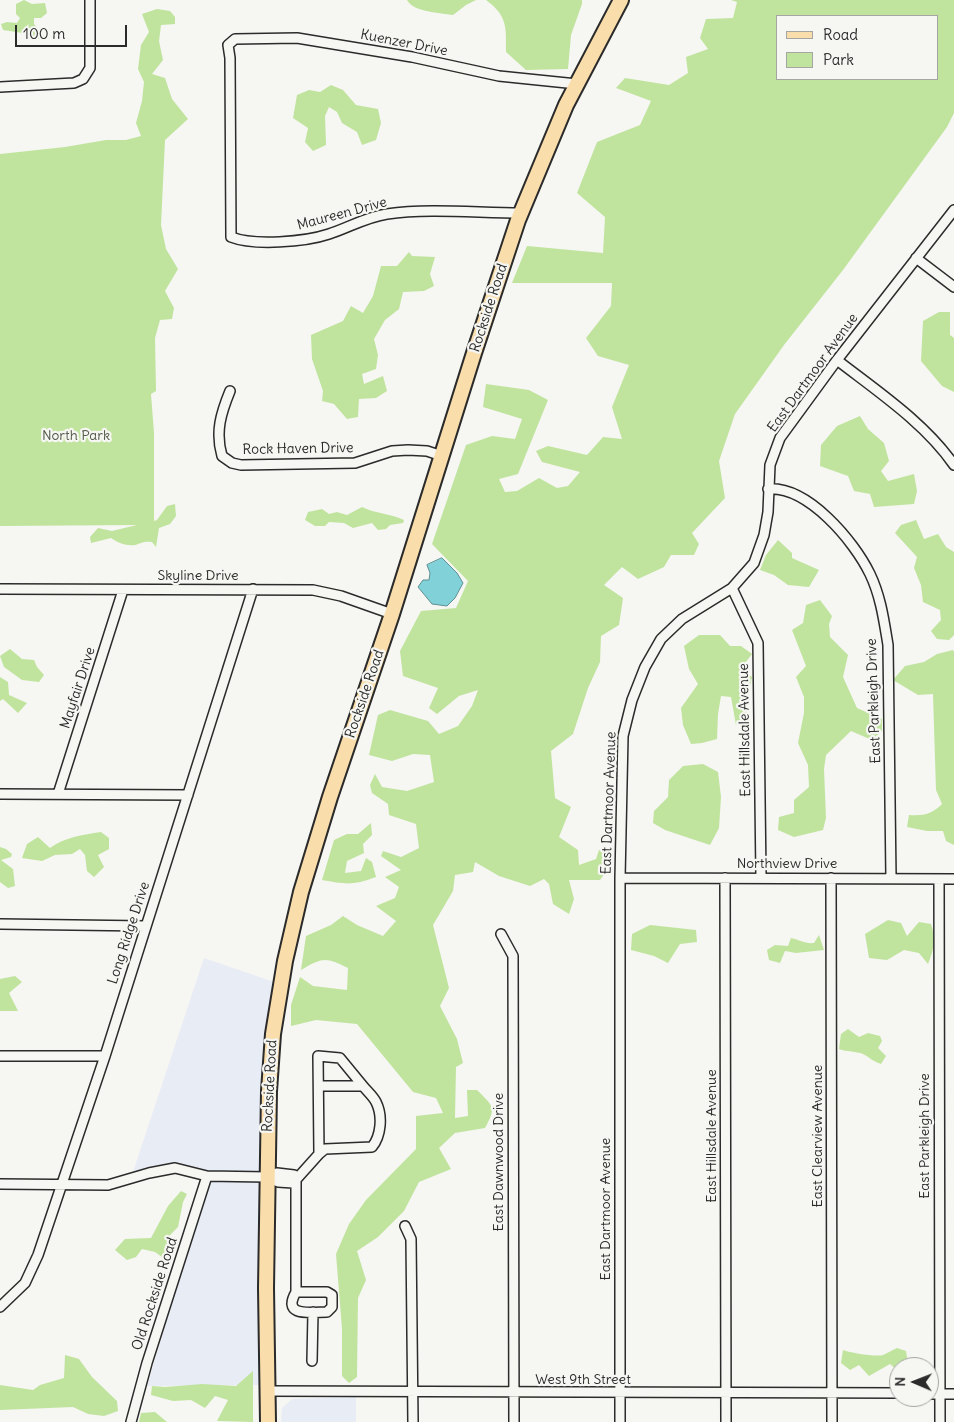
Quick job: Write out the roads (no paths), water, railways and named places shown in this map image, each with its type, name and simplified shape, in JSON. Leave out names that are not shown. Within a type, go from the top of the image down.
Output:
[{"type":"main road","name":"Rockside Road","points":[[268,1422],[266,1177],[269,1091],[273,1034],[285,961],[300,892],[521,213],[577,84],[622,0]]},
{"type":"street","points":[[0,87],[74,83],[83,79],[90,68],[90,0]]},
{"type":"street","name":"Kuenzer Drive","points":[[231,237],[230,58],[228,45],[235,39],[297,38],[412,57],[499,76],[577,84]]},
{"type":"street","name":"East Dartmoor Avenue","points":[[620,1422],[620,878],[623,736],[632,700],[645,667],[661,639],[682,618],[732,588],[754,563],[764,535],[768,512],[770,466],[780,438],[837,360],[954,210]]},
{"type":"street","name":"Maureen Drive","points":[[231,237],[241,241],[295,241],[324,236],[385,214],[405,212],[521,213]]},
{"type":"street","points":[[916,258],[954,287]]},
{"type":"street","points":[[837,360],[919,426],[946,453],[954,465]]},
{"type":"street","name":"Rock Haven Drive","points":[[230,391],[220,414],[219,439],[222,456],[232,463],[241,465],[355,463],[392,451],[408,450],[427,451],[442,456]]},
{"type":"street","name":"East Parkleigh Drive","points":[[768,488],[778,488],[793,493],[813,506],[835,525],[856,549],[870,575],[883,609],[888,645],[891,878]]},
{"type":"street","name":"East Hillsdale Avenue","points":[[732,588],[758,643],[761,877]]},
{"type":"street","name":"Skyline Drive","points":[[0,589],[313,590],[328,592],[392,614]]},
{"type":"street","name":"Long Ridge Drive","points":[[0,1307],[25,1283],[38,1255],[105,1056],[254,589]]},
{"type":"street","name":"Mayfair Drive","points":[[58,794],[124,590]]},
{"type":"street","points":[[0,794],[188,795]]},
{"type":"street","name":"Northview Drive","points":[[620,878],[954,879]]},
{"type":"street","name":"East Hillsdale Avenue","points":[[725,878],[726,1422]]},
{"type":"street","name":"East Clearview Avenue","points":[[831,878],[832,1422]]},
{"type":"street","name":"East Parkleigh Drive","points":[[938,879],[940,1422]]},
{"type":"street","points":[[0,924],[146,926]]},
{"type":"street","name":"East Dawnwood Drive","points":[[501,934],[513,956],[514,1422]]},
{"type":"street","points":[[0,1056],[105,1056]]},
{"type":"street","points":[[296,1180],[325,1149],[372,1147],[378,1140],[380,1133],[376,1102],[340,1058],[335,1056],[318,1056],[319,1154]]},
{"type":"street","points":[[319,1086],[363,1086]]},
{"type":"street","points":[[0,1184],[108,1185],[149,1173],[175,1168],[207,1176],[266,1177],[277,1173],[294,1174],[296,1180],[296,1292],[292,1303],[293,1309],[298,1312],[327,1312],[332,1307],[332,1295],[327,1292],[296,1292]]},
{"type":"street","name":"Old Rockside Road","points":[[132,1422],[147,1363],[207,1176]]},
{"type":"street","points":[[405,1226],[412,1239],[413,1422]]},
{"type":"street","points":[[312,1361],[313,1312]]},
{"type":"street","name":"West 9th Street","points":[[267,1391],[726,1394],[889,1393]]},
{"type":"street","points":[[940,1394],[954,1394]]},
{"type":"water","points":[[442,558],[457,573],[463,583],[455,598],[447,606],[432,604],[418,587],[423,580],[429,580],[430,573],[427,565]]},
{"type":"park label","name":"North Park","points":[[76,436]]}]
